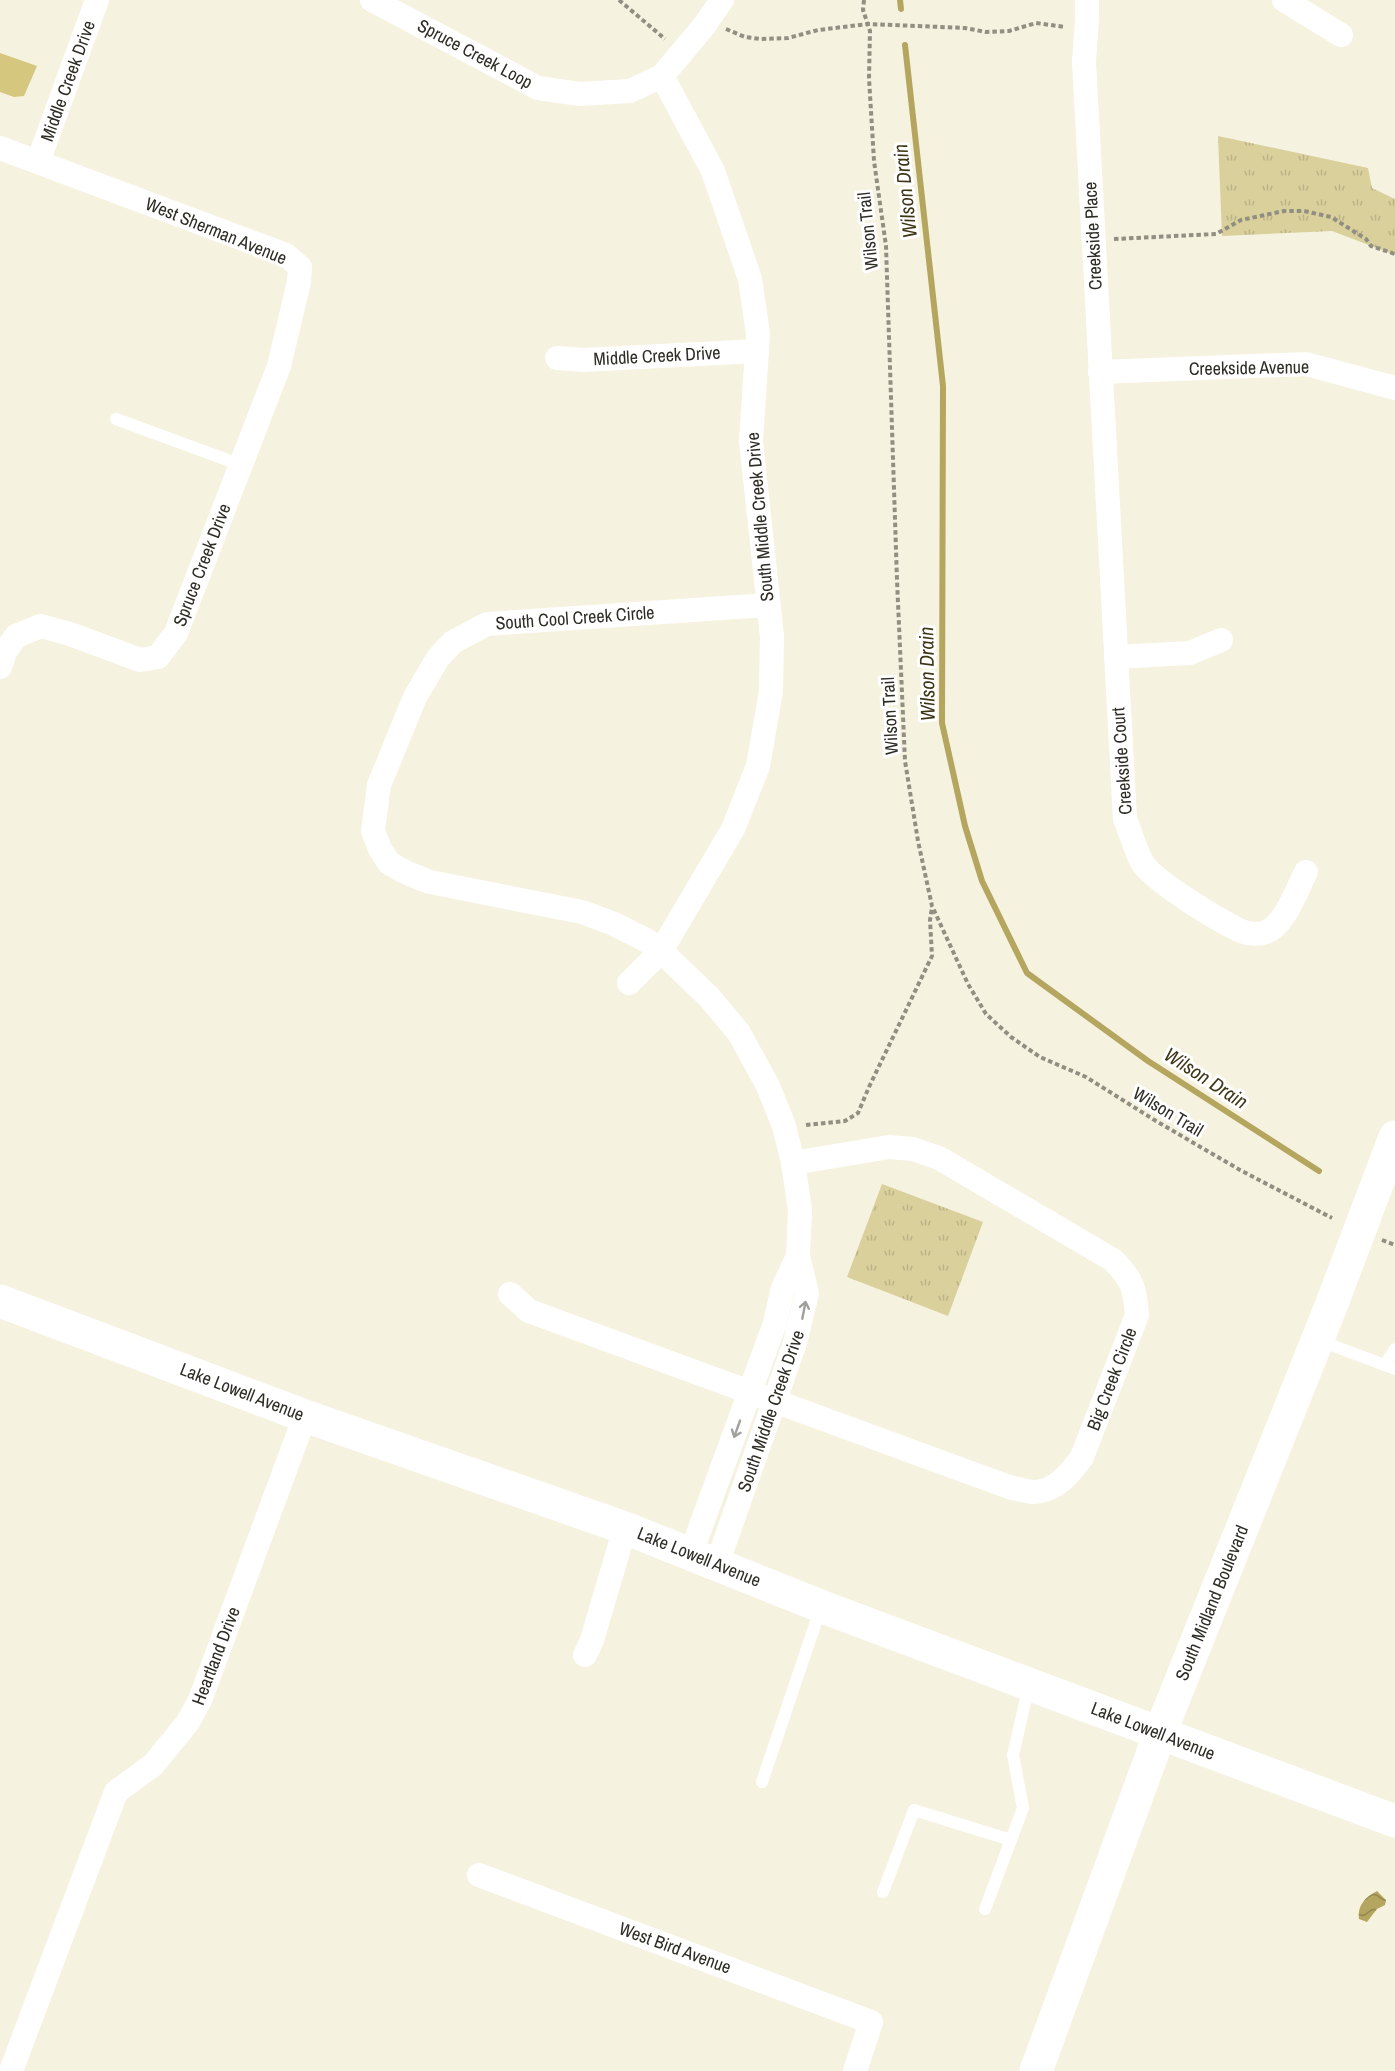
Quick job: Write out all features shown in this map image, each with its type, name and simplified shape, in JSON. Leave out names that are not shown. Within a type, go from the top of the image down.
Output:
[{"type":"main road","name":"South Midland Boulevard","points":[[1036,2071],[1160,1734],[1395,1137]]},
{"type":"main road","name":"Lake Lowell Avenue","points":[[0,1301],[305,1416],[625,1528],[821,1606],[1395,1821]]},
{"type":"street","name":"Middle Creek Drive","points":[[38,162],[97,0]]},
{"type":"street","name":"Spruce Creek Loop","points":[[372,0],[538,88],[580,94],[630,91],[662,76],[716,9]]},
{"type":"street","name":"Creekside Place","points":[[1087,0],[1084,61],[1106,472]]},
{"type":"street","points":[[1284,0],[1341,35]]},
{"type":"street","name":"South Middle Creek Drive","points":[[629,983],[661,951],[733,829],[758,766],[771,691],[772,636],[751,441],[758,334],[750,279],[712,171],[662,76]]},
{"type":"street","points":[[0,148],[38,162]]},
{"type":"street","name":"West Sherman Avenue","points":[[38,162],[286,255],[300,267],[299,282],[279,366],[241,465]]},
{"type":"street","name":"Middle Creek Drive","points":[[557,358],[584,360],[757,351]]},
{"type":"street","name":"Creekside Avenue","points":[[1100,372],[1306,364],[1395,388]]},
{"type":"street","name":"Spruce Creek Drive","points":[[0,667],[5,652],[16,636],[41,626],[70,634],[140,660],[158,657],[176,633],[241,465]]},
{"type":"street","name":"Creekside Court","points":[[1106,472],[1125,819],[1143,863],[1172,890],[1241,931],[1256,934],[1265,933],[1282,919],[1306,872]]},
{"type":"street","name":"South Cool Creek Circle","points":[[661,951],[646,940],[614,924],[582,912],[430,882],[389,863],[373,831],[379,785],[415,697],[438,658],[453,642],[487,624],[768,605]]},
{"type":"street","points":[[1116,657],[1190,653],[1221,640]]},
{"type":"street","name":"South Middle Creek Drive","points":[[661,951],[709,997],[739,1033],[768,1086],[784,1126],[793,1163],[800,1210],[798,1256],[807,1293],[801,1324],[775,1400],[704,1559]]},
{"type":"street","name":"Big Creek Circle","points":[[751,1391],[1009,1487],[1034,1492],[1055,1486],[1070,1473],[1082,1457],[1137,1316],[1136,1294],[1129,1276],[1113,1260],[939,1158],[913,1149],[889,1147],[793,1163]]},
{"type":"street","name":"South Middle Creek Drive","points":[[704,1559],[751,1391],[775,1323],[783,1288],[798,1256]]},
{"type":"street","name":"South Middle Creek Drive","points":[[510,1294],[529,1311],[751,1391]]},
{"type":"street","name":"Heartland Drive","points":[[11,2071],[116,1792],[153,1765],[188,1722],[200,1700],[305,1416]]},
{"type":"street","points":[[585,1655],[592,1640],[625,1528]]},
{"type":"street","name":"West Bird Avenue","points":[[479,1875],[872,2022],[855,2071]]},
{"type":"lane","points":[[116,419],[241,465]]},
{"type":"lane","points":[[1317,1339],[1390,1367],[1395,1349]]},
{"type":"lane","points":[[762,1782],[821,1606]]},
{"type":"lane","points":[[985,1909],[1023,1808],[1013,1755],[1029,1684]]},
{"type":"lane","points":[[883,1892],[914,1810],[1011,1840]]},
{"type":"path","points":[[619,0],[682,53]]},
{"type":"path","name":"Wilson Trail","points":[[864,0],[863,10],[870,32],[869,78],[874,161],[886,246],[896,568],[905,761],[918,841],[932,906],[968,984],[986,1014],[1011,1037],[1040,1057],[1086,1077],[1240,1170],[1332,1218]]},
{"type":"path","points":[[716,9],[727,30],[745,37],[760,39],[788,38],[818,30],[868,24],[965,28],[986,32],[1009,31],[1036,23],[1086,32]]},
{"type":"path","points":[[1093,236],[1115,239],[1216,234],[1241,220],[1284,211],[1304,211],[1331,217],[1366,239],[1371,246],[1395,254]]},
{"type":"path","points":[[784,1126],[845,1121],[858,1113],[932,956],[930,920],[932,906]]},
{"type":"path","points":[[1379,1239],[1395,1245]]},
{"type":"green space","points":[[1218,136],[1368,168],[1372,188],[1395,199],[1395,255],[1332,231],[1222,236]]},
{"type":"green space","points":[[882,1184],[983,1222],[948,1316],[847,1277]]},
{"type":"water","points":[[1377,1891],[1386,1900],[1385,1905],[1377,1909],[1367,1922],[1359,1919],[1359,1910],[1363,1902]]},
{"type":"building","points":[[0,53],[37,66],[24,96],[14,97],[0,92]]},
{"type":"waterway","name":"Wilson Drain","points":[[900,0],[901,9]]},
{"type":"waterway","name":"Wilson Drain","points":[[905,45],[943,386],[942,723],[965,826],[982,881],[1027,973],[1148,1061],[1319,1171]]}]
